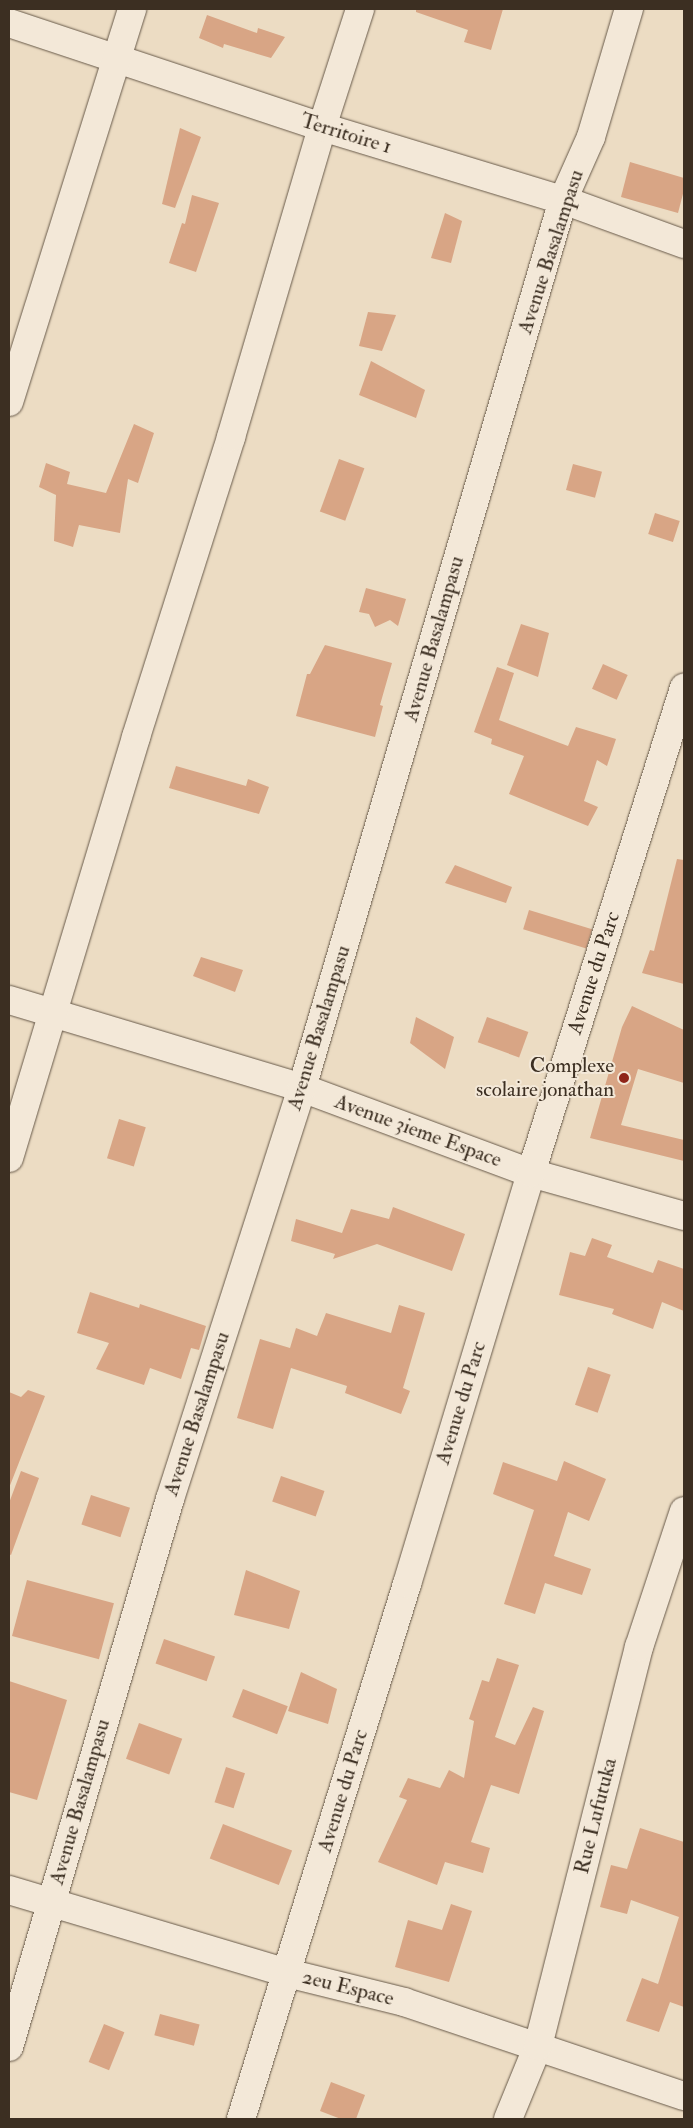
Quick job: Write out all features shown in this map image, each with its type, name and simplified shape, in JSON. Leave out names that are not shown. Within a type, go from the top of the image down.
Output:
[{"type":"street","points":[[9,402],[115,58],[132,9]]},
{"type":"street","points":[[9,1158],[138,728],[231,437],[322,127],[360,9]]},
{"type":"street","name":"Avenue Basalampasu","points":[[9,2047],[170,1499],[302,1088],[563,200],[591,137],[629,9]]},
{"type":"street","name":"Territoire 1","points":[[9,23],[322,127],[563,200],[684,244]]},
{"type":"street","name":"Avenue du Parc","points":[[241,2119],[531,1173],[684,688]]},
{"type":"street","name":"Avenue 3ieme Espace","points":[[9,1000],[53,1015],[302,1088],[531,1173],[684,1216]]},
{"type":"street","name":"Rue Lufutuka","points":[[508,2119],[520,2084],[538,2046],[639,1647],[684,1511]]},
{"type":"street","name":"2eu Espace","points":[[9,1890],[287,1973],[404,2002],[684,2096]]},
{"type":"building","points":[[416,9],[503,9],[491,50],[464,42],[468,30],[416,12]]},
{"type":"building","points":[[207,15],[257,33],[258,28],[285,37],[271,58],[224,44],[223,48],[199,38]]},
{"type":"building","points":[[180,128],[201,137],[175,208],[162,204]]},
{"type":"building","points":[[630,162],[684,178],[684,190],[678,213],[621,197]]},
{"type":"building","points":[[192,195],[219,203],[196,272],[169,263],[182,223],[185,224]]},
{"type":"building","points":[[445,213],[462,221],[451,263],[431,258]]},
{"type":"building","points":[[368,312],[396,315],[382,351],[359,346]]},
{"type":"building","points":[[371,361],[425,390],[416,418],[359,395]]},
{"type":"building","points":[[134,424],[154,433],[138,483],[128,479],[120,533],[79,525],[73,547],[54,541],[56,495],[39,487],[46,463],[70,472],[67,484],[106,493]]},
{"type":"building","points":[[339,459],[364,468],[345,521],[320,512]]},
{"type":"building","points":[[573,464],[602,472],[595,498],[566,490]]},
{"type":"building","points":[[655,513],[680,521],[673,542],[648,534]]},
{"type":"building","points":[[366,588],[406,599],[398,626],[390,620],[375,627],[369,614],[359,612]]},
{"type":"building","points":[[521,624],[549,633],[538,677],[507,665]]},
{"type":"building","points":[[325,645],[392,663],[380,705],[383,706],[375,737],[296,716],[307,674],[310,674]]},
{"type":"building","points":[[603,664],[628,675],[617,700],[592,689]]},
{"type":"building","points":[[497,667],[514,673],[499,720],[568,746],[576,727],[616,739],[607,766],[597,760],[584,801],[598,807],[588,826],[509,794],[524,756],[491,744],[492,739],[474,732]]},
{"type":"building","points":[[176,766],[246,786],[248,779],[269,787],[259,814],[169,788]]},
{"type":"building","points":[[677,859],[684,860],[684,984],[642,973],[650,950],[654,951]]},
{"type":"building","points":[[455,865],[512,887],[506,903],[445,883]]},
{"type":"building","points":[[529,910],[592,929],[586,948],[523,929]]},
{"type":"building","points":[[201,957],[243,970],[235,992],[193,976]]},
{"type":"building","points":[[632,1006],[684,1030],[684,1083],[638,1069],[621,1125],[684,1140],[684,1161],[590,1138],[622,1027]]},
{"type":"building","points":[[416,1017],[454,1037],[445,1069],[410,1043]]},
{"type":"building","points":[[487,1017],[528,1032],[519,1057],[478,1042]]},
{"type":"building","points":[[119,1119],[146,1127],[134,1166],[107,1158]]},
{"type":"building","points":[[393,1207],[465,1234],[452,1271],[377,1244],[333,1259],[335,1254],[291,1241],[296,1219],[342,1233],[351,1209],[389,1219]]},
{"type":"building","points":[[592,1238],[612,1245],[607,1257],[653,1273],[658,1260],[684,1269],[684,1311],[662,1302],[653,1329],[612,1314],[614,1309],[559,1295],[570,1252],[585,1256]]},
{"type":"building","points":[[90,1292],[139,1308],[140,1304],[206,1326],[199,1350],[191,1348],[181,1379],[150,1368],[144,1385],[96,1369],[109,1343],[77,1333]]},
{"type":"building","points":[[399,1305],[425,1313],[403,1388],[410,1391],[401,1414],[345,1393],[347,1386],[291,1368],[273,1429],[237,1418],[260,1339],[290,1348],[296,1328],[317,1336],[326,1313],[391,1333]]},
{"type":"building","points":[[588,1367],[611,1375],[598,1413],[575,1405]]},
{"type":"building","points":[[28,1390],[45,1396],[9,1488],[9,1392],[21,1397]]},
{"type":"building","points":[[564,1461],[606,1479],[589,1521],[568,1512],[554,1556],[591,1569],[582,1595],[545,1583],[535,1614],[504,1604],[534,1510],[493,1494],[503,1462],[557,1481]]},
{"type":"building","points":[[21,1471],[39,1478],[11,1555],[9,1554],[9,1503]]},
{"type":"building","points":[[281,1476],[324,1491],[316,1517],[272,1502]]},
{"type":"building","points":[[91,1495],[130,1508],[120,1537],[81,1524]]},
{"type":"building","points":[[246,1570],[300,1591],[289,1629],[234,1615]]},
{"type":"building","points":[[27,1580],[114,1603],[99,1659],[12,1636]]},
{"type":"building","points":[[164,1639],[215,1657],[207,1681],[156,1664]]},
{"type":"building","points":[[497,1658],[519,1665],[495,1737],[515,1745],[533,1707],[544,1711],[519,1794],[491,1785],[471,1842],[490,1848],[483,1873],[445,1862],[437,1885],[378,1862],[407,1800],[399,1797],[408,1778],[440,1788],[449,1770],[464,1778],[474,1721],[469,1719],[482,1680],[489,1682]]},
{"type":"building","points":[[301,1672],[337,1689],[328,1724],[288,1711]]},
{"type":"building","points":[[9,1681],[67,1700],[37,1800],[9,1792]]},
{"type":"building","points":[[243,1689],[288,1706],[277,1734],[232,1717]]},
{"type":"building","points":[[139,1723],[182,1739],[169,1774],[126,1759]]},
{"type":"building","points":[[226,1767],[245,1773],[234,1808],[215,1802]]},
{"type":"building","points":[[223,1824],[292,1851],[279,1885],[210,1859]]},
{"type":"building","points":[[640,1828],[684,1842],[684,2007],[670,2002],[659,2032],[626,2021],[642,1978],[658,1984],[679,1917],[631,1900],[627,1914],[600,1907],[611,1865],[627,1869]]},
{"type":"building","points":[[451,1904],[472,1911],[449,1982],[395,1967],[408,1920],[442,1930]]},
{"type":"building","points":[[160,2014],[200,2025],[194,2046],[154,2035]]},
{"type":"building","points":[[104,2024],[124,2032],[109,2070],[89,2062]]},
{"type":"building","points":[[331,2082],[365,2095],[356,2119],[341,2119],[320,2111]]},
{"type":"place","name":"Complexe scolaire jonathan","points":[[624,1078]]}]
